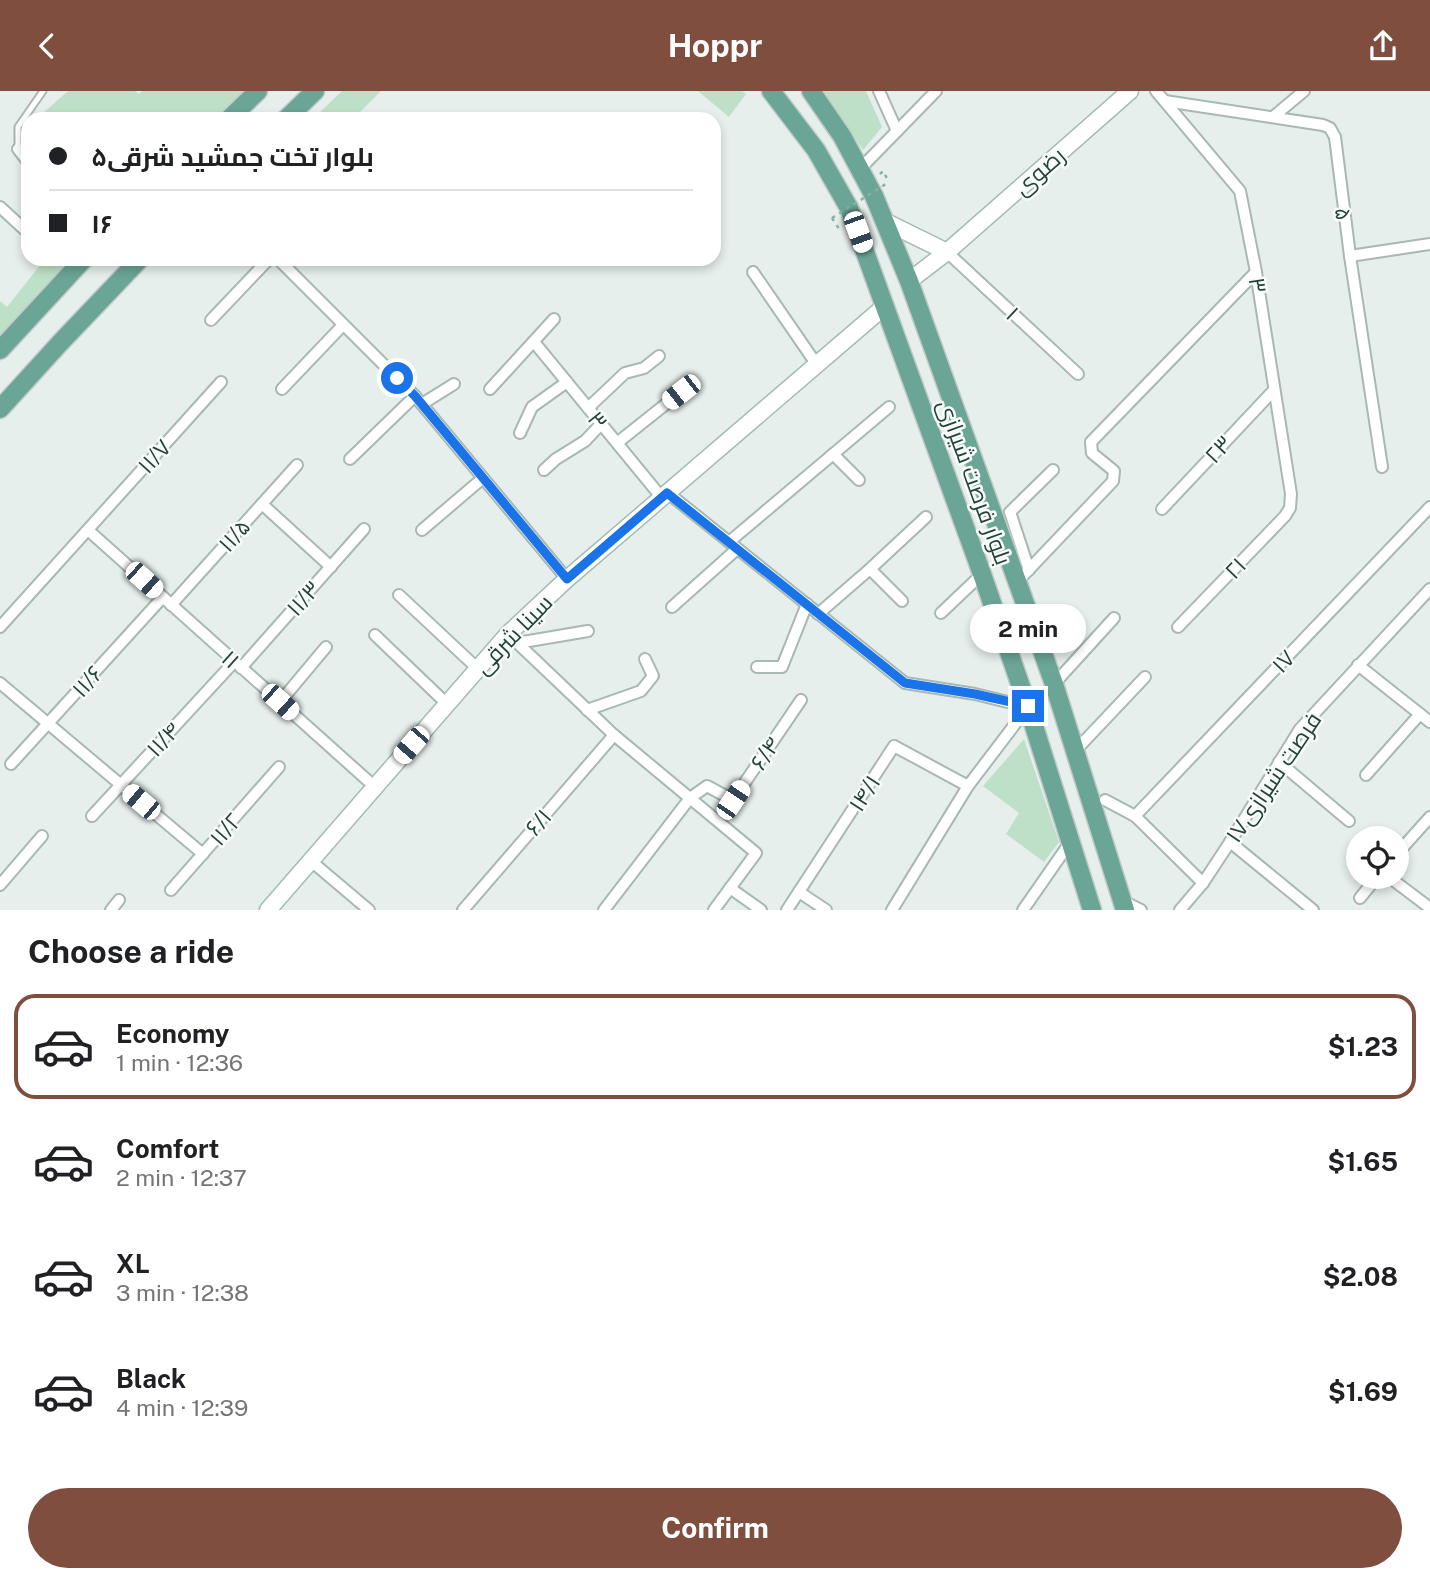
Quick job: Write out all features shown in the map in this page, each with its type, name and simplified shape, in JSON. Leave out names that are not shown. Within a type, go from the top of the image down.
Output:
[{"type":"main road","points":[[240,112],[258,91]]},
{"type":"main road","points":[[293,112],[315,91]]},
{"type":"main road","name":"بلوار فرصت شیرازی","points":[[771,91],[816,150],[849,208],[1028,706],[1092,910]]},
{"type":"main road","name":"بلوار فرصت شیرازی","points":[[811,91],[842,136],[884,221],[909,281],[998,529],[1023,576],[1123,905]]},
{"type":"main road","points":[[0,350],[78,266]]},
{"type":"main road","points":[[0,409],[133,266]]},
{"type":"street","points":[[879,91],[897,131]]},
{"type":"street","points":[[860,169],[936,91]]},
{"type":"street","name":"رضوی","points":[[909,281],[947,252],[1130,91]]},
{"type":"street","name":"۳","points":[[1156,91],[1240,191],[1256,272],[1291,494],[1290,508]]},
{"type":"street","points":[[1273,117],[1304,91]]},
{"type":"street","name":"۵","points":[[1165,101],[1330,128],[1335,137],[1382,467]]},
{"type":"street","points":[[18,149],[21,153]]},
{"type":"street","points":[[0,207],[21,226]]},
{"type":"street","points":[[884,221],[947,252]]},
{"type":"street","points":[[1350,256],[1430,244]]},
{"type":"street","name":"۱","points":[[947,252],[1078,374]]},
{"type":"street","points":[[211,320],[262,266]]},
{"type":"street","points":[[285,266],[418,400],[567,579]]},
{"type":"street","points":[[753,272],[817,365]]},
{"type":"street","points":[[1023,576],[1113,481],[1114,471],[1092,453],[1091,442],[1256,272]]},
{"type":"street","name":"سینا شرقی","points":[[268,910],[478,669],[513,639],[567,579],[885,306]]},
{"type":"street","points":[[490,389],[554,319]]},
{"type":"street","points":[[282,389],[344,325]]},
{"type":"street","name":"۳","points":[[534,342],[617,443],[665,496],[733,546],[905,683],[1028,706]]},
{"type":"street","points":[[588,408],[625,373],[644,368],[659,356]]},
{"type":"street","name":"۱۱/۷","points":[[0,627],[221,382]]},
{"type":"street","points":[[520,433],[532,407],[567,382]]},
{"type":"street","points":[[350,459],[418,400],[454,384]]},
{"type":"street","name":"۲۳","points":[[1162,509],[1274,390]]},
{"type":"street","points":[[617,443],[681,392]]},
{"type":"street","points":[[672,607],[733,546],[833,454],[889,407]]},
{"type":"street","points":[[544,470],[585,441],[601,424]]},
{"type":"street","points":[[833,454],[859,479]]},
{"type":"street","name":"۱۱/۵","points":[[167,601],[297,465]]},
{"type":"street","points":[[998,529],[1010,512],[1053,470]]},
{"type":"street","points":[[422,530],[483,478]]},
{"type":"street","points":[[262,504],[331,567]]},
{"type":"street","name":"۱۷","points":[[1135,816],[1430,507]]},
{"type":"street","name":"۲۱","points":[[1178,627],[1290,508]]},
{"type":"street","points":[[1010,512],[1023,576]]},
{"type":"street","points":[[818,614],[926,517]]},
{"type":"street","name":"۱۱/۳","points":[[238,665],[365,529]]},
{"type":"street","name":"۱۱","points":[[88,530],[374,787]]},
{"type":"street","points":[[870,569],[902,601]]},
{"type":"street","points":[[941,613],[982,574]]},
{"type":"street","name":"۱۷فرصت شیرازی","points":[[1180,910],[1203,883],[1300,729],[1430,589]]},
{"type":"street","points":[[399,594],[478,669]]},
{"type":"street","name":"۱۱/۶","points":[[11,764],[167,601]]},
{"type":"street","points":[[757,667],[782,667],[807,604]]},
{"type":"street","points":[[1054,684],[1114,618]]},
{"type":"street","points":[[513,639],[587,631]]},
{"type":"street","points":[[375,635],[447,704]]},
{"type":"street","points":[[513,639],[614,735],[756,852],[714,910]]},
{"type":"street","points":[[280,702],[326,647]]},
{"type":"street","points":[[587,710],[641,691],[653,676],[645,659]]},
{"type":"street","name":"۱۱/۴","points":[[92,816],[238,665]]},
{"type":"street","points":[[1358,665],[1430,722]]},
{"type":"street","points":[[1075,751],[1144,677]]},
{"type":"street","points":[[0,683],[203,854]]},
{"type":"street","name":"۶/۴","points":[[690,798],[707,786],[733,800],[801,700]]},
{"type":"street","points":[[892,910],[968,786],[1028,706]]},
{"type":"street","points":[[1366,775],[1420,714]]},
{"type":"street","name":"۶/۱","points":[[463,910],[614,735]]},
{"type":"street","name":"۱۴/۱","points":[[787,910],[894,746],[968,786]]},
{"type":"street","points":[[1279,762],[1349,821]]},
{"type":"street","name":"۱۱/۲","points":[[171,890],[279,767]]},
{"type":"street","points":[[604,910],[690,798]]},
{"type":"street","points":[[1105,800],[1135,816],[1203,883]]},
{"type":"street","points":[[1409,840],[1430,817]]},
{"type":"street","points":[[0,885],[42,836]]},
{"type":"street","points":[[1023,910],[1071,841]]},
{"type":"street","points":[[1230,842],[1313,910]]},
{"type":"street","points":[[311,860],[369,910]]},
{"type":"street","points":[[730,888],[761,910]]},
{"type":"street","points":[[1360,898],[1367,889]]},
{"type":"street","points":[[1405,889],[1430,908]]},
{"type":"street","points":[[799,892],[826,910]]},
{"type":"street","points":[[111,910],[119,900]]},
{"type":"street","points":[[1123,905],[1141,910]]},
{"type":"lane","points":[[28,112],[43,91]]},
{"type":"lane","points":[[18,149],[18,127],[21,123]]},
{"type":"path","points":[[832,218],[890,182],[883,171],[879,174],[888,188]]},
{"type":"green space","points":[[68,91],[135,91],[139,94],[142,91],[246,91],[224,112],[44,112]]},
{"type":"green space","points":[[342,91],[381,91],[360,112],[320,112]]},
{"type":"green space","points":[[698,91],[742,91],[746,94],[729,117]]},
{"type":"green space","points":[[822,91],[866,91],[882,127],[863,150]]},
{"type":"green space","points":[[39,266],[64,266],[0,335],[0,301],[7,307]]},
{"type":"green space","points":[[1024,739],[1059,842],[1044,862],[1006,834],[1019,813],[983,786]]},
{"type":"route","points":[[397,378],[415,396],[567,579],[667,493],[905,683],[1028,706]]}]
